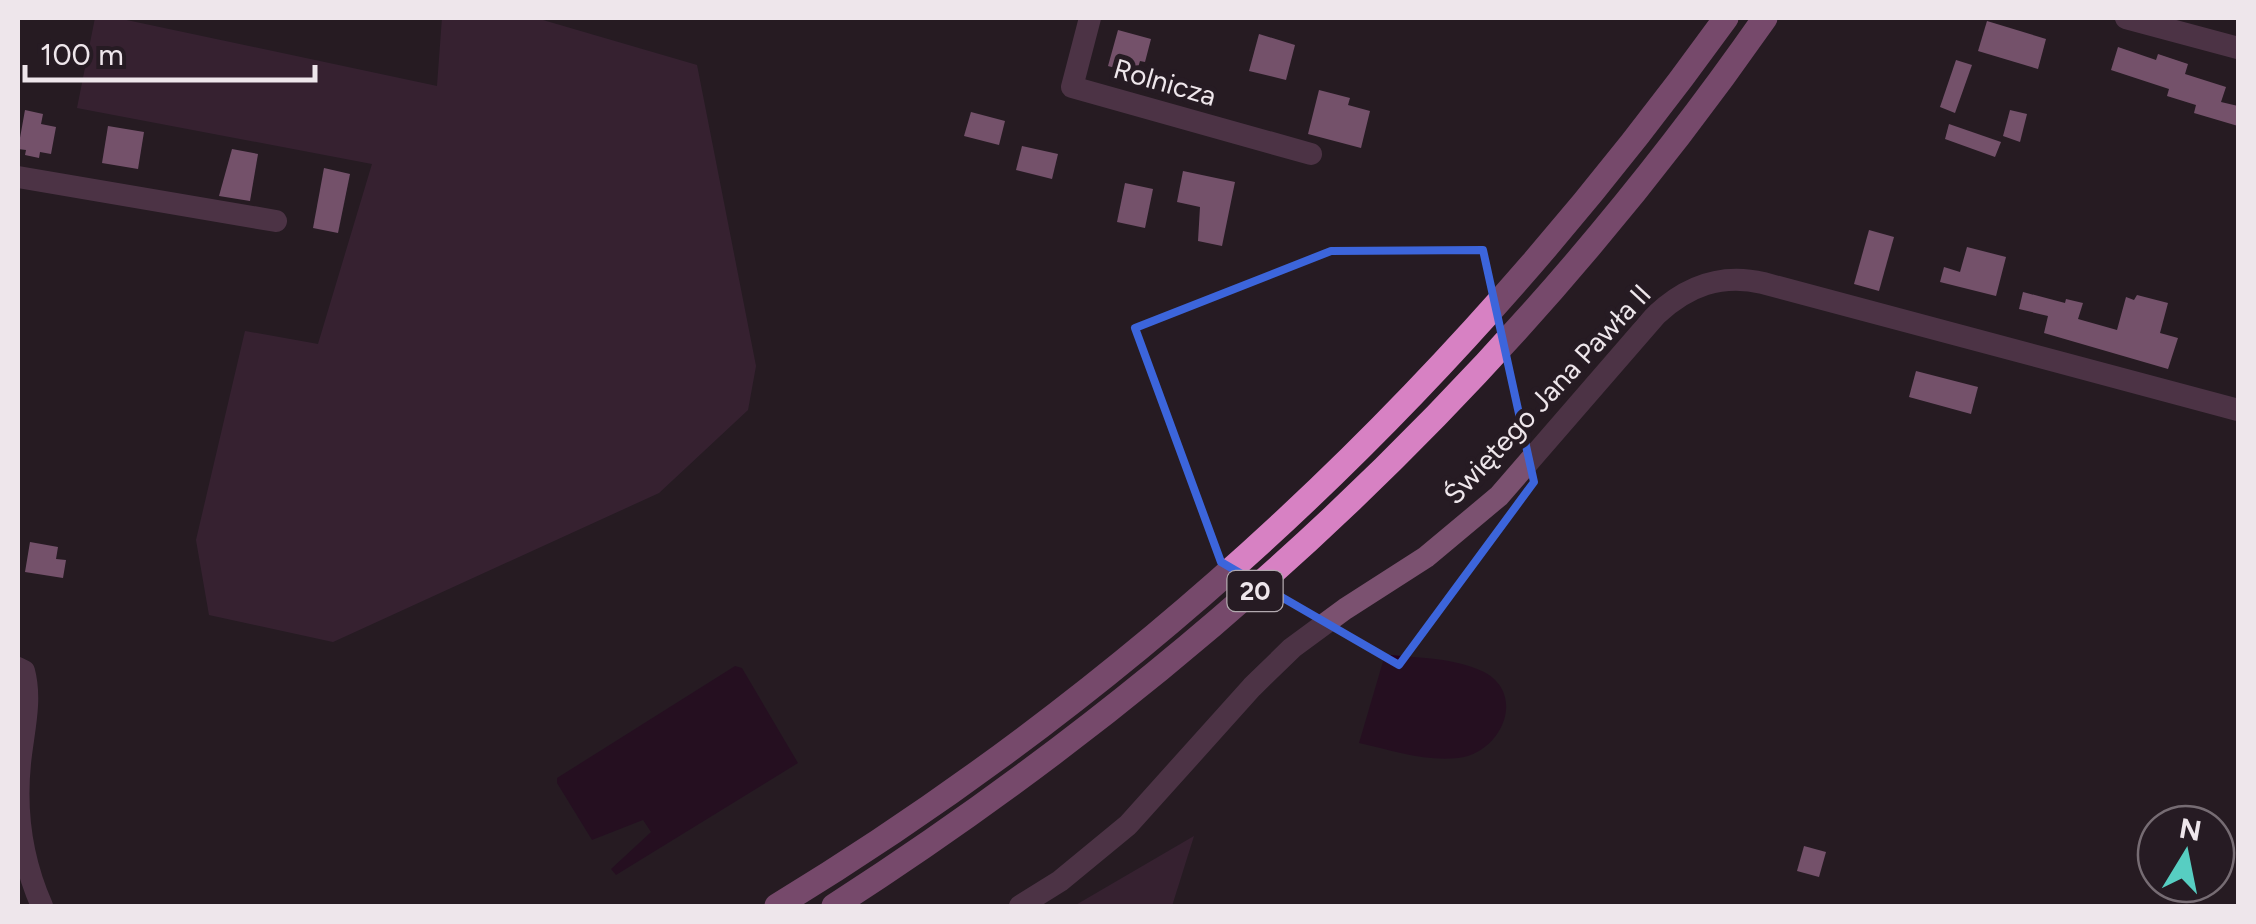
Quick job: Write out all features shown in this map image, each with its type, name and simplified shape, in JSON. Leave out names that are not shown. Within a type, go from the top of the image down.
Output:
[{"type":"main road","name":"20","points":[[777,906],[1019,742],[1118,666],[1284,523],[1362,450],[1502,302],[1595,192],[1726,18]]},
{"type":"main road","name":"20","points":[[834,906],[1009,788],[1123,702],[1224,618],[1386,470],[1610,224],[1677,140],[1765,18]]},
{"type":"street","name":"Rolnicza","points":[[1090,18],[1072,87],[1311,154]]},
{"type":"street","points":[[2126,18],[2238,48]]},
{"type":"street","points":[[18,177],[276,222]]},
{"type":"street","name":"Świętego Jana Pawła II","points":[[1020,906],[1071,873],[1128,825],[1292,648],[1458,533],[1498,496],[1656,315],[1670,302],[1710,281],[1747,279],[2238,410]]},
{"type":"street","points":[[18,668],[24,671],[29,690],[20,769],[21,839],[29,876],[42,906]]},
{"type":"highlighted area","points":[[1483,250],[1534,482],[1399,665],[1221,562],[1135,328],[1331,251]]},
{"type":"shaded area","points":[[95,18],[117,18],[437,86],[442,18],[536,18],[697,65],[756,366],[748,410],[659,493],[333,642],[209,615],[196,540],[245,331],[318,344],[372,164],[77,108]]},
{"type":"shaded area","points":[[1391,655],[1460,663],[1496,681],[1504,693],[1506,707],[1497,734],[1474,754],[1446,759],[1359,743],[1384,658]]},
{"type":"shaded area","points":[[735,666],[742,668],[798,763],[616,875],[611,869],[651,832],[643,820],[592,840],[557,778]]},
{"type":"shaded area","points":[[1194,836],[1172,906],[1074,906]]},
{"type":"building","points":[[1987,21],[2046,39],[2038,69],[1978,51]]},
{"type":"building","points":[[1118,30],[1151,39],[1145,62],[1140,61],[1136,74],[1108,66]]},
{"type":"building","points":[[1259,34],[1295,45],[1286,80],[1249,71]]},
{"type":"building","points":[[2118,47],[2156,60],[2158,54],[2188,64],[2185,74],[2226,87],[2221,102],[2238,106],[2238,126],[2194,113],[2196,105],[2167,96],[2169,89],[2111,70]]},
{"type":"building","points":[[1956,60],[1972,65],[1955,113],[1940,107]]},
{"type":"building","points":[[1319,90],[1350,98],[1348,105],[1370,111],[1361,148],[1308,134]]},
{"type":"building","points":[[25,110],[43,114],[41,124],[56,127],[51,154],[40,152],[39,158],[18,149]]},
{"type":"building","points":[[2010,110],[2027,114],[2020,142],[2003,136]]},
{"type":"building","points":[[971,112],[1005,121],[999,145],[964,136]]},
{"type":"building","points":[[1949,124],[2001,142],[1995,157],[1945,139]]},
{"type":"building","points":[[108,126],[144,132],[138,169],[102,163]]},
{"type":"building","points":[[1022,146],[1058,154],[1052,179],[1016,170]]},
{"type":"building","points":[[232,149],[258,154],[250,201],[219,196]]},
{"type":"building","points":[[324,168],[350,174],[338,233],[313,228]]},
{"type":"building","points":[[1183,171],[1235,182],[1222,246],[1198,241],[1200,207],[1177,202]]},
{"type":"building","points":[[1125,183],[1153,189],[1145,228],[1117,222]]},
{"type":"building","points":[[1869,230],[1894,237],[1879,291],[1854,284]]},
{"type":"building","points":[[1967,247],[2006,257],[1996,296],[1940,282],[1944,267],[1960,272]]},
{"type":"building","points":[[2023,292],[2065,303],[2066,299],[2083,303],[2078,319],[2117,330],[2126,297],[2134,300],[2137,295],[2168,303],[2160,333],[2178,338],[2168,369],[2044,333],[2048,316],[2019,309]]},
{"type":"building","points":[[1916,371],[1978,387],[1971,414],[1909,397]]},
{"type":"building","points":[[30,542],[58,547],[56,559],[66,560],[63,578],[25,572]]},
{"type":"building","points":[[1804,846],[1826,852],[1819,877],[1797,871]]}]
